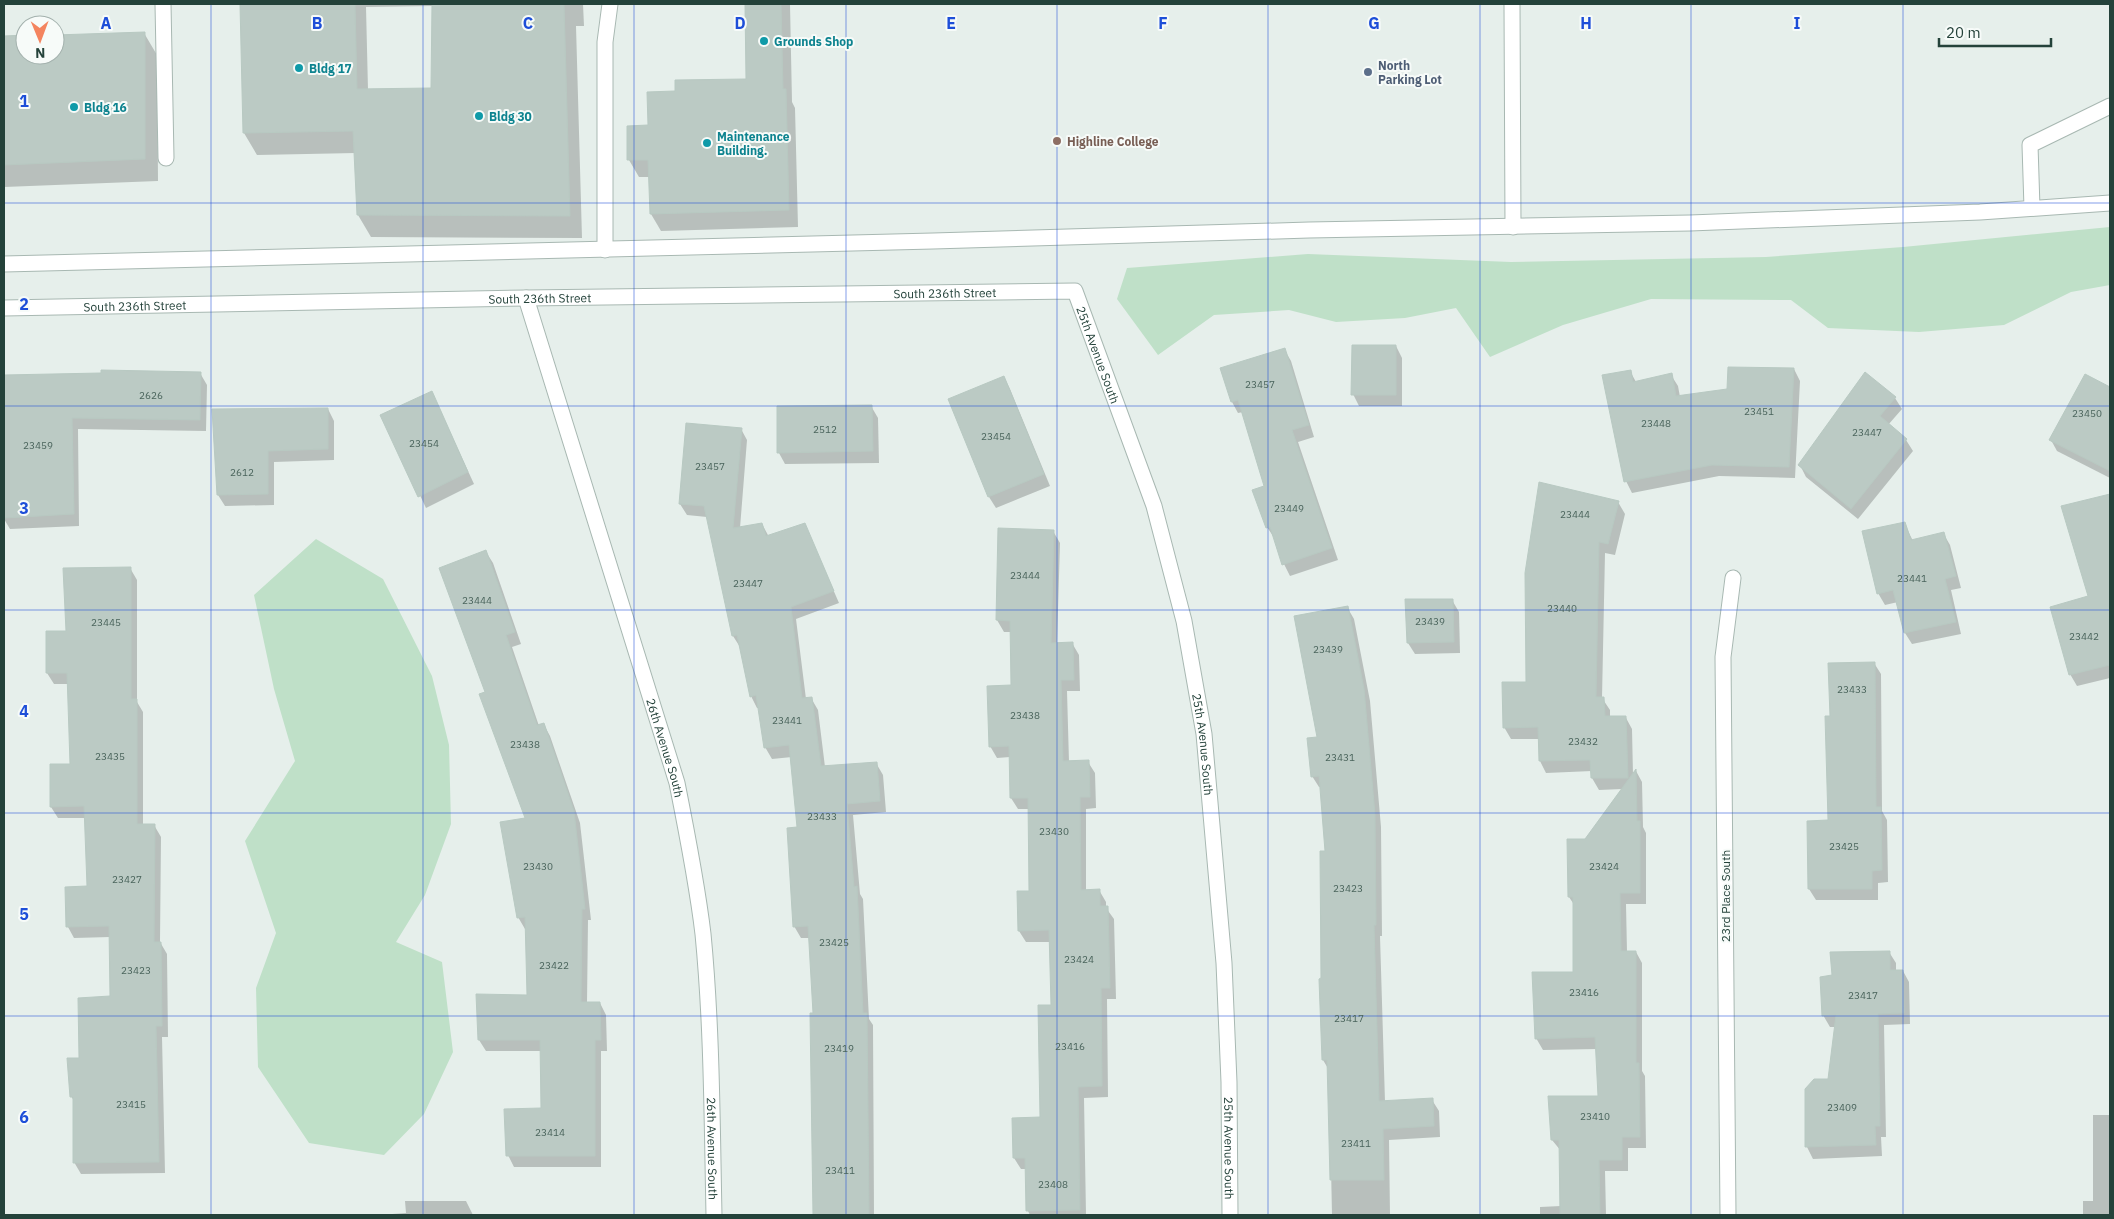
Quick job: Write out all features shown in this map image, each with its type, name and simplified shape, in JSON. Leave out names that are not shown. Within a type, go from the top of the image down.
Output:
[{"type":"street","points":[[163,4],[166,158]]},
{"type":"street","points":[[605,250],[605,42],[610,4]]},
{"type":"street","points":[[1512,4],[1513,227]]},
{"type":"street","points":[[2032,208],[2030,145],[2110,106]]},
{"type":"street","points":[[4,264],[605,250],[1309,230],[1706,222],[2110,203]]},
{"type":"street","name":"South 236th Street","points":[[4,308],[526,298],[1075,291]]},
{"type":"street","name":"25th Avenue South","points":[[1075,291],[1154,506],[1184,621],[1204,734],[1224,963],[1229,1082],[1230,1215]]},
{"type":"street","name":"26th Avenue South","points":[[526,298],[677,783],[692,857],[703,933],[709,1016],[714,1215]]},
{"type":"street","name":"23rd Place South","points":[[1728,1215],[1723,657],[1733,578]]},
{"type":"green space","points":[[2110,227],[2110,285],[2071,292],[2004,325],[1919,332],[1828,328],[1791,300],[1651,299],[1563,325],[1490,357],[1456,308],[1405,318],[1336,322],[1289,310],[1214,315],[1158,355],[1117,299],[1127,268],[1308,254],[1511,262],[1766,257],[1903,247]]},
{"type":"green space","points":[[316,539],[383,579],[432,676],[449,745],[451,824],[425,895],[396,942],[442,962],[453,1052],[424,1114],[384,1155],[309,1143],[258,1067],[256,988],[276,933],[245,841],[295,761],[274,689],[254,595]]},
{"type":"building","name":"Bldg 30","points":[[240,4],[355,4],[357,89],[431,88],[432,4],[564,4],[570,216],[357,215],[353,131],[243,133]]},
{"type":"building","name":"Maintenance Building.","points":[[745,4],[781,4],[783,89],[786,89],[789,210],[650,214],[648,160],[627,160],[627,126],[648,125],[647,92],[675,91],[675,80],[746,79]]},
{"type":"building","name":"Bldg 16","points":[[145,32],[145,159],[4,165],[4,36],[15,35],[15,65],[65,65],[65,35]]},
{"type":"building","points":[[1352,345],[1396,345],[1396,395],[1351,395]]},
{"type":"building","points":[[1285,348],[1309,425],[1292,430],[1332,548],[1282,565],[1270,527],[1266,528],[1252,490],[1264,486],[1238,400],[1231,402],[1220,368]]},
{"type":"building","points":[[1728,367],[1794,368],[1789,467],[1712,465],[1624,482],[1602,375],[1631,370],[1633,382],[1672,373],[1676,396],[1727,389]]},
{"type":"building","points":[[101,370],[201,372],[200,420],[72,418],[74,514],[4,518],[4,375],[101,373]]},
{"type":"building","points":[[1865,372],[1896,397],[1880,416],[1907,439],[1851,509],[1798,465]]},
{"type":"building","points":[[2085,374],[2110,387],[2110,471],[2049,440]]},
{"type":"building","points":[[1004,376],[1044,474],[988,497],[948,399]]},
{"type":"building","points":[[432,391],[468,472],[418,497],[380,415]]},
{"type":"building","points":[[872,405],[873,451],[777,453],[777,406]]},
{"type":"building","points":[[328,408],[328,449],[268,451],[268,494],[217,495],[212,409]]},
{"type":"building","points":[[686,423],[742,428],[733,528],[762,523],[766,536],[805,523],[834,591],[791,607],[802,698],[812,697],[821,766],[877,762],[880,801],[847,804],[854,887],[857,886],[863,1013],[867,1013],[869,1215],[813,1215],[810,1013],[813,1013],[808,926],[793,927],[787,828],[797,827],[789,745],[764,748],[756,695],[750,697],[737,635],[732,636],[704,506],[679,504]]},
{"type":"building","points":[[1539,482],[1619,501],[1608,544],[1599,542],[1596,697],[1604,697],[1605,716],[1626,716],[1628,778],[1591,778],[1590,760],[1539,761],[1538,727],[1503,728],[1502,682],[1526,682],[1525,573]]},
{"type":"building","points":[[2110,494],[2110,665],[2069,675],[2050,607],[2088,596],[2061,506]]},
{"type":"building","points":[[1905,522],[1911,540],[1944,532],[1956,576],[1945,579],[1956,622],[1904,633],[1893,590],[1877,594],[1862,531]]},
{"type":"building","points":[[998,528],[1054,530],[1051,643],[1073,642],[1074,680],[1061,680],[1063,761],[1089,760],[1090,797],[1080,797],[1081,890],[1100,889],[1100,906],[1108,906],[1110,988],[1101,988],[1102,1086],[1078,1087],[1080,1210],[1026,1211],[1025,1158],[1013,1158],[1012,1118],[1040,1117],[1038,1005],[1051,1005],[1049,930],[1018,931],[1017,891],[1029,891],[1028,798],[1010,798],[1009,746],[989,747],[987,686],[1011,685],[1010,621],[996,620]]},
{"type":"building","points":[[486,550],[515,632],[506,635],[537,725],[544,723],[574,811],[585,909],[582,909],[581,1002],[600,1002],[601,1040],[595,1040],[595,1156],[506,1156],[504,1109],[541,1108],[540,1040],[478,1040],[476,994],[527,995],[525,917],[517,918],[500,822],[525,818],[479,694],[485,692],[439,568]]},
{"type":"building","points":[[131,567],[131,699],[137,699],[137,824],[155,824],[154,942],[161,942],[162,1026],[156,1026],[159,1162],[73,1163],[73,1097],[70,1097],[67,1058],[79,1058],[78,998],[110,996],[109,926],[66,927],[65,887],[87,886],[84,806],[50,807],[50,764],[70,764],[67,673],[46,673],[46,631],[66,631],[63,568]]},
{"type":"building","points":[[1405,599],[1453,599],[1454,642],[1407,643]]},
{"type":"building","points":[[1348,606],[1364,689],[1375,815],[1376,925],[1374,925],[1379,1101],[1433,1098],[1434,1126],[1383,1129],[1384,1180],[1330,1180],[1327,1060],[1322,1060],[1319,979],[1321,978],[1320,851],[1325,851],[1319,776],[1311,777],[1307,738],[1317,737],[1294,616]]},
{"type":"building","points":[[1875,662],[1876,807],[1881,807],[1882,870],[1872,871],[1872,889],[1808,889],[1807,821],[1828,820],[1825,716],[1830,716],[1828,663]]},
{"type":"building","points":[[1636,769],[1637,821],[1640,821],[1640,893],[1620,893],[1621,951],[1636,951],[1636,1063],[1639,1063],[1640,1137],[1622,1137],[1622,1160],[1599,1160],[1600,1215],[1560,1215],[1559,1140],[1551,1140],[1548,1096],[1598,1096],[1595,1037],[1535,1039],[1532,972],[1573,972],[1573,897],[1568,897],[1567,839],[1585,839]]},
{"type":"building","points":[[1890,951],[1890,970],[1903,970],[1904,1013],[1878,1014],[1880,1126],[1875,1126],[1876,1145],[1805,1147],[1805,1089],[1814,1079],[1828,1079],[1836,1015],[1822,1016],[1820,977],[1832,975],[1830,952]]},
{"type":"place","name":"Grounds Shop","points":[[764,41]]},
{"type":"place","name":"Bldg 17","points":[[299,68]]},
{"type":"place","name":"North Parking Lot","points":[[1368,72]]},
{"type":"place","name":"Bldg 16","points":[[74,107]]},
{"type":"place","name":"Bldg 30","points":[[479,116]]},
{"type":"place","name":"Highline College","points":[[1057,141]]},
{"type":"place","name":"Maintenance Building.","points":[[707,143]]}]
